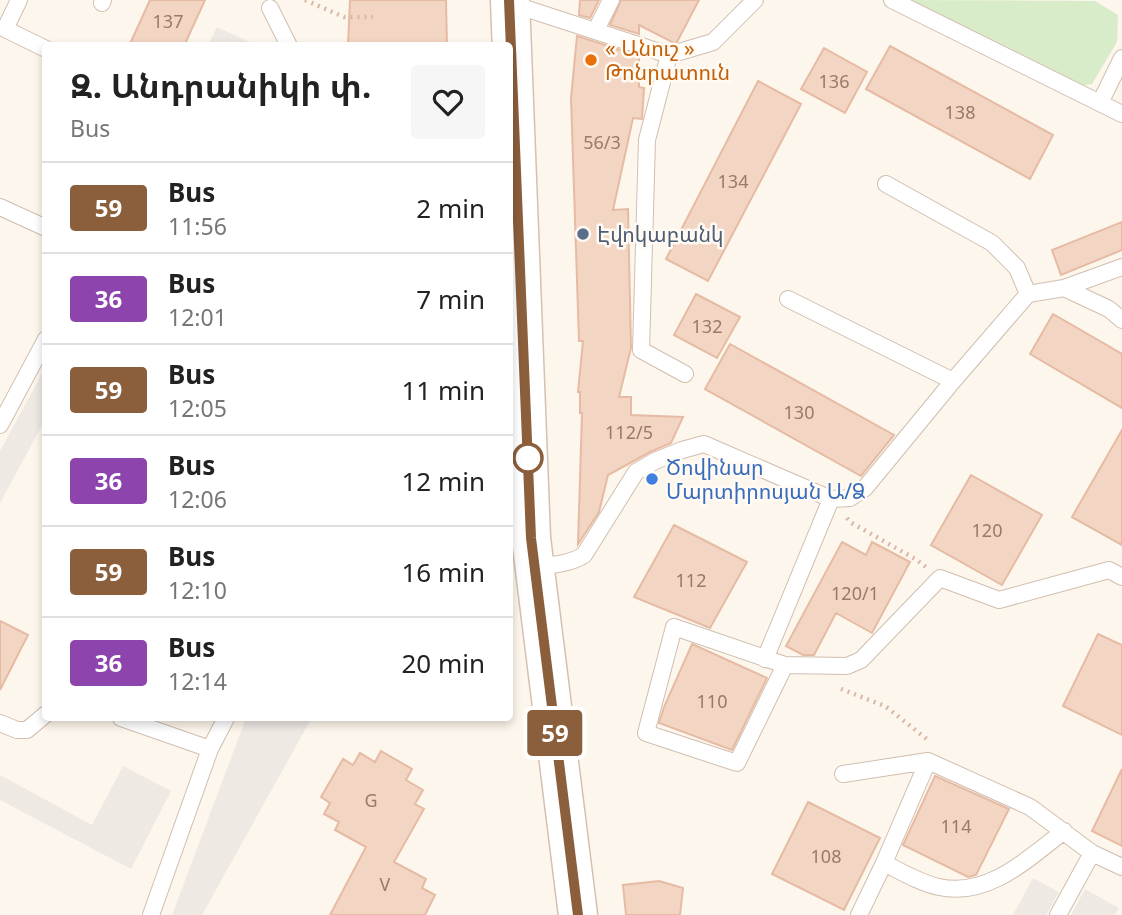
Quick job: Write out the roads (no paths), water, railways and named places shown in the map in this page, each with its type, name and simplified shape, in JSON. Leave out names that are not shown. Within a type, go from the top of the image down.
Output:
[{"type":"main road","points":[[496,42],[504,1]]},
{"type":"main road","points":[[504,1],[507,42]]},
{"type":"main road","points":[[513,143],[531,538],[578,915]]},
{"type":"main road","points":[[513,418],[522,569],[565,915]]},
{"type":"lane","points":[[19,0],[5,29],[42,47]]},
{"type":"lane","points":[[596,30],[611,0]]},
{"type":"lane","points":[[504,1],[669,55],[713,42],[755,0]]},
{"type":"lane","points":[[892,0],[1122,114]]},
{"type":"lane","points":[[270,8],[287,42]]},
{"type":"lane","points":[[669,55],[647,140],[641,350],[684,374]]},
{"type":"lane","points":[[1100,103],[1122,58]]},
{"type":"lane","points":[[886,184],[992,243],[1017,268],[1028,294]]},
{"type":"lane","points":[[0,207],[42,226]]},
{"type":"lane","points":[[535,567],[567,562],[584,555],[636,472],[682,450],[705,444],[831,499],[850,498],[864,488],[1028,294],[1064,288],[1122,267]]},
{"type":"lane","points":[[1064,288],[1109,309],[1122,320]]},
{"type":"lane","points":[[788,299],[953,381]]},
{"type":"lane","points":[[0,425],[42,346]]},
{"type":"lane","points":[[765,659],[831,499]]},
{"type":"lane","points":[[785,665],[737,763],[646,733],[674,627],[785,665],[846,666],[861,660],[940,578],[999,600],[1110,570],[1122,577]]},
{"type":"lane","points":[[0,723],[17,730],[27,730],[42,717]]},
{"type":"lane","points":[[130,721],[210,749]]},
{"type":"lane","points":[[151,915],[210,749],[224,721]]},
{"type":"lane","points":[[859,915],[928,761]]},
{"type":"lane","points":[[843,774],[928,761],[1030,807],[1092,853],[1122,867]]},
{"type":"lane","points":[[884,863],[940,888],[973,888],[1000,877],[1026,861],[1064,831]]},
{"type":"lane","points":[[1058,915],[1092,853]]},
{"type":"place","name":"« Անուշ » Թոնրատուն","points":[[591,60]]},
{"type":"place","name":"Էվոկաբանկ","points":[[583,234]]},
{"type":"place","name":"Ծովինար Մարտիրոսյան Ա/Ձ","points":[[652,479]]}]
